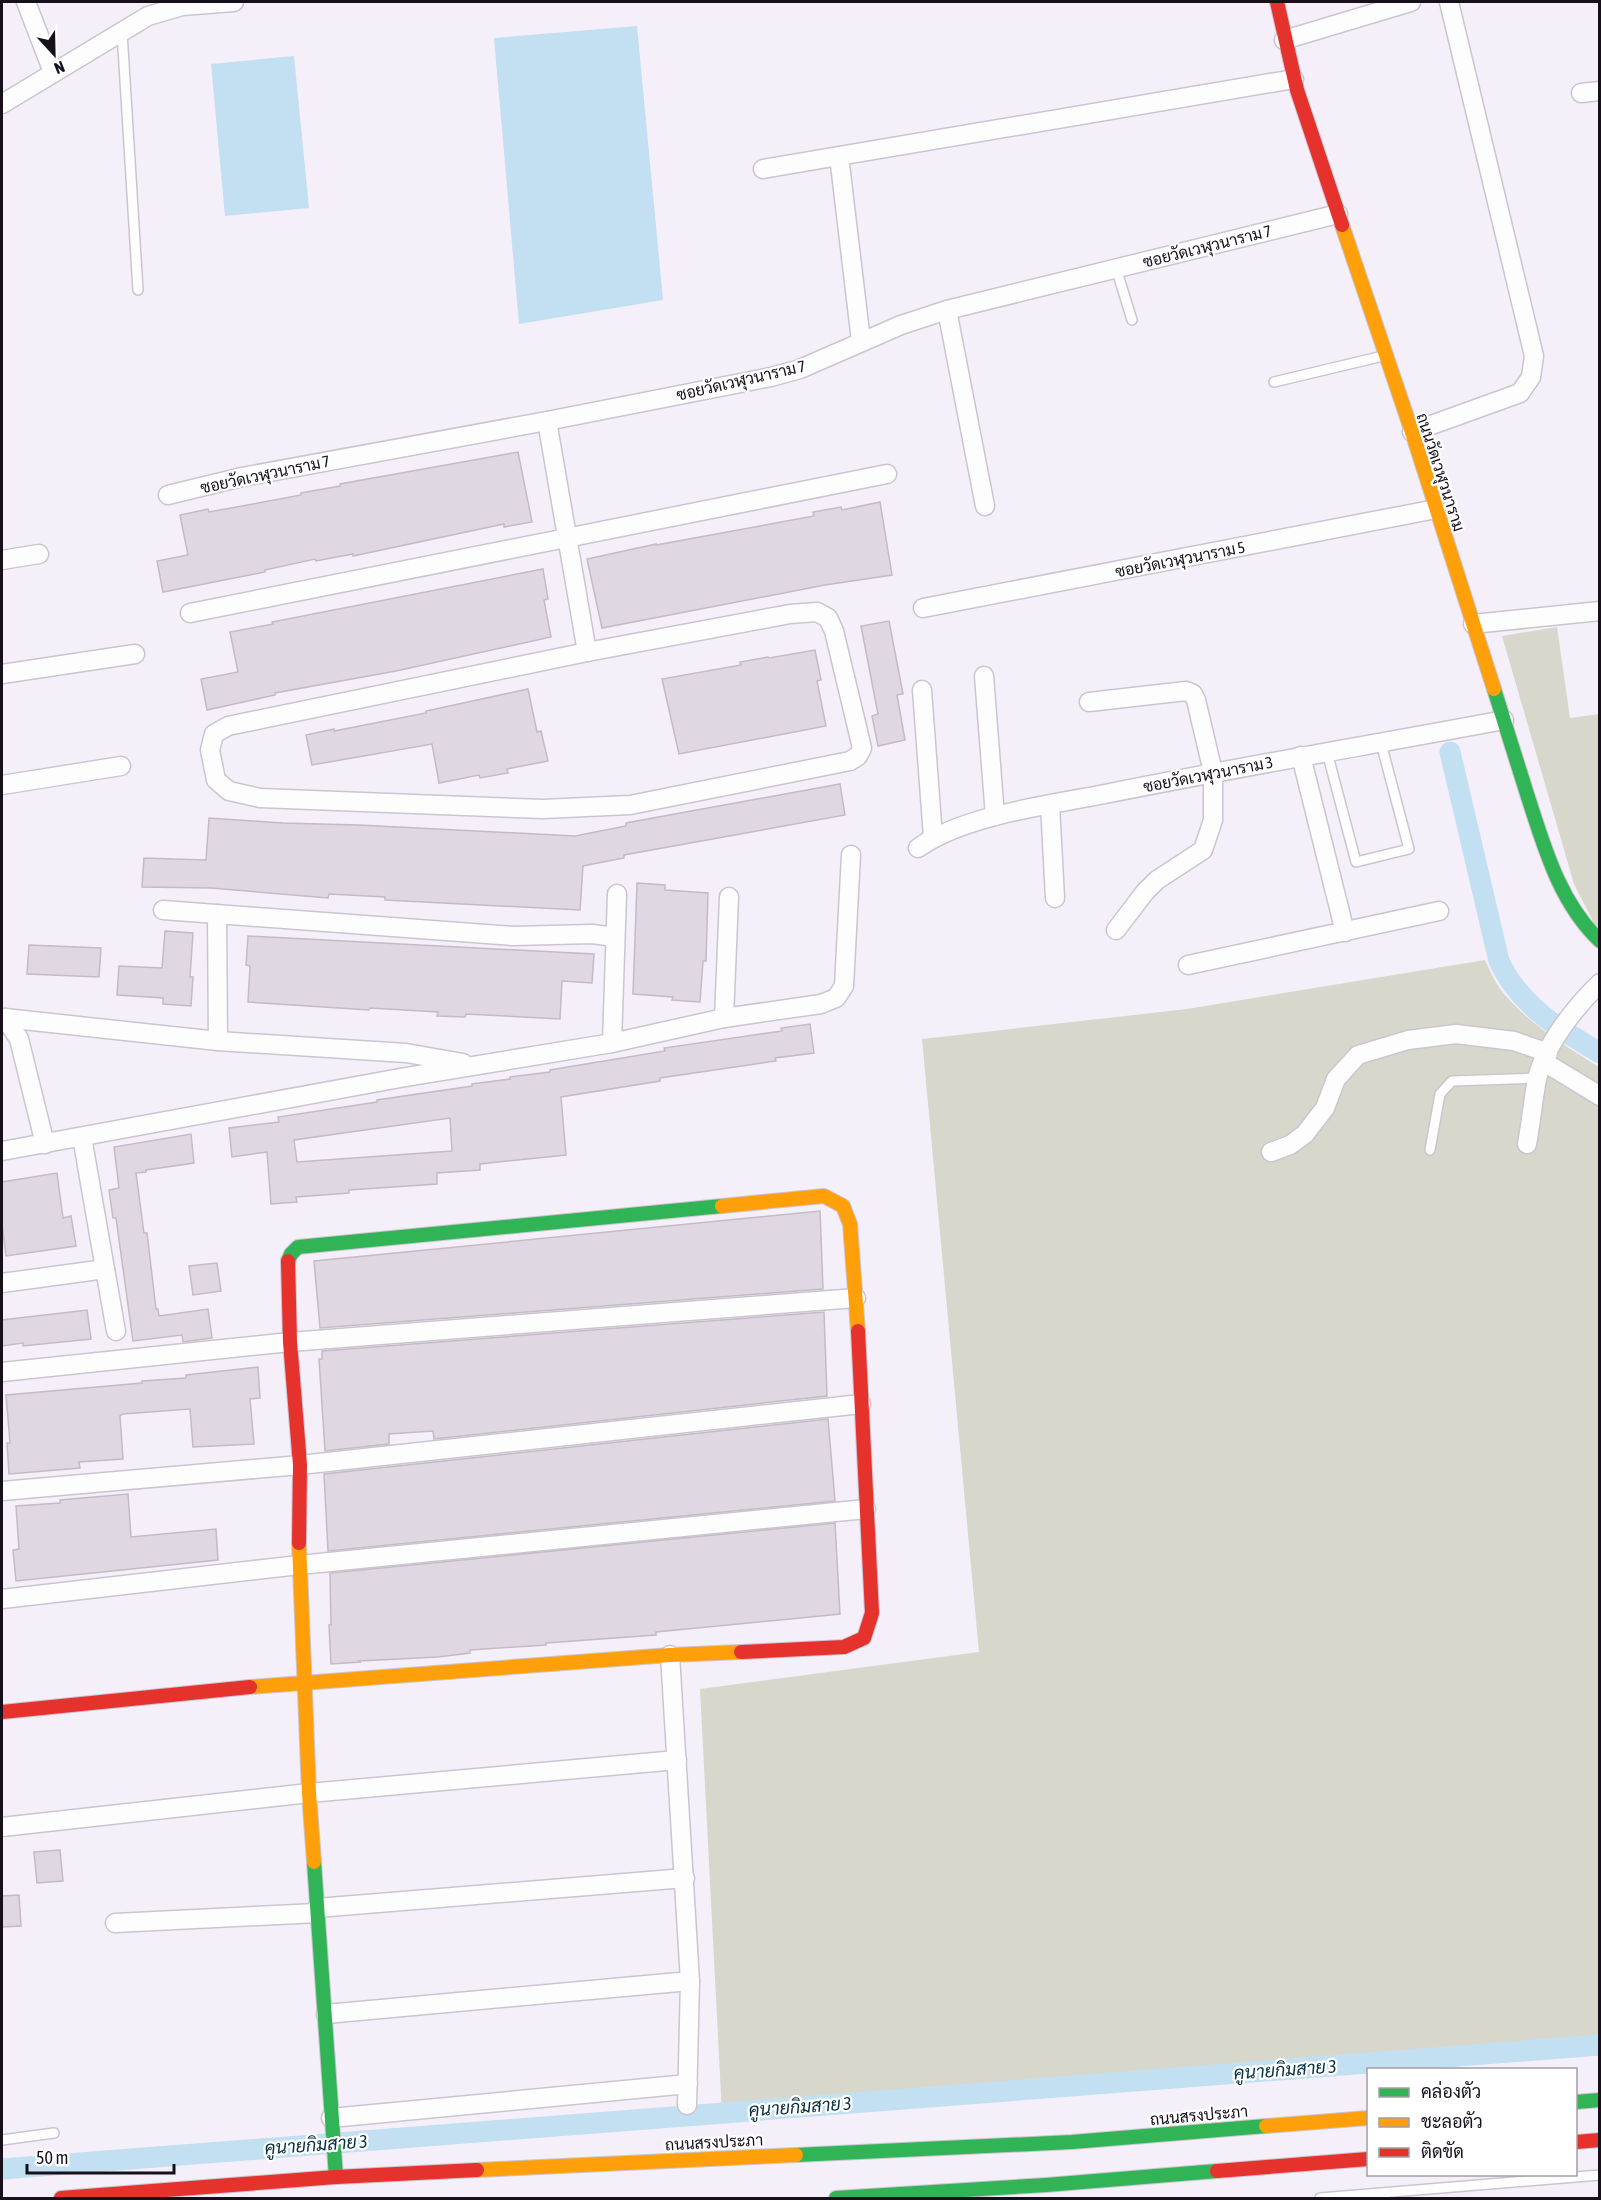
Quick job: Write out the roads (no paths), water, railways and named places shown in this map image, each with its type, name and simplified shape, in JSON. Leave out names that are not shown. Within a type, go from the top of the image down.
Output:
[{"type":"street","points":[[26,2],[53,72]]},
{"type":"street","points":[[2,104],[122,31],[163,10],[182,6],[234,2]]},
{"type":"street","name":"ถนนวัดเวฬุวนาราม","points":[[1277,2],[1294,80],[1412,432],[1539,831],[1563,893],[1585,929],[1599,941]]},
{"type":"street","points":[[1284,40],[1411,2]]},
{"type":"street","points":[[1412,432],[1520,393],[1531,377],[1534,356],[1449,2]]},
{"type":"street","points":[[763,169],[1294,80]]},
{"type":"street","points":[[1581,93],[1599,90]]},
{"type":"street","points":[[839,156],[861,341]]},
{"type":"street","name":"ซอยวัดเวฬุวนาราม 7","points":[[168,495],[242,477],[771,377],[800,369],[901,325],[948,310],[1338,214]]},
{"type":"street","points":[[948,310],[986,506]]},
{"type":"street","points":[[547,421],[587,652]]},
{"type":"street","points":[[190,614],[887,474]]},
{"type":"street","name":"ซอยวัดเวฬุวนาราม 5","points":[[923,608],[1436,509]]},
{"type":"street","points":[[2,560],[39,554]]},
{"type":"street","points":[[1473,624],[1599,611]]},
{"type":"street","points":[[817,612],[828,618],[834,631],[862,748],[858,756],[850,761],[630,805],[593,807],[543,809],[260,798],[229,791],[216,780],[210,750],[214,734],[228,726],[587,652],[790,614],[817,612]]},
{"type":"street","points":[[2,674],[135,654]]},
{"type":"street","points":[[984,676],[996,816]]},
{"type":"street","name":"ซอยวัดเวฬุวนาราม 3","points":[[922,690],[925,842],[996,816],[1213,772],[1504,720]]},
{"type":"street","points":[[1089,702],[1186,691],[1193,694],[1213,772],[1213,820],[1203,850],[1157,880],[1116,930]]},
{"type":"street","points":[[1301,756],[1345,932]]},
{"type":"street","points":[[2,785],[121,766]]},
{"type":"street","points":[[1050,805],[1055,898]]},
{"type":"street","points":[[2,1151],[612,1043],[724,1018],[820,1004],[836,998],[844,986],[851,855]]},
{"type":"street","points":[[612,1043],[617,894]]},
{"type":"street","points":[[724,1018],[729,897]]},
{"type":"street","points":[[163,910],[513,936],[591,934],[615,937]]},
{"type":"street","points":[[1188,965],[1439,911]]},
{"type":"street","points":[[217,914],[218,1041]]},
{"type":"street","points":[[1527,1144],[1546,1059],[1579,1003],[1599,983]]},
{"type":"street","points":[[3,1019],[218,1041],[406,1053],[476,1066]]},
{"type":"street","points":[[3,1019],[19,1039],[45,1144]]},
{"type":"street","points":[[1271,1152],[1290,1145],[1305,1134],[1324,1108],[1336,1079],[1358,1055],[1408,1040],[1456,1034],[1514,1041],[1546,1059],[1599,1096]]},
{"type":"street","points":[[82,1137],[116,1331]]},
{"type":"street","points":[[2,1712],[306,1681],[670,1655],[844,1647],[864,1638],[872,1613],[867,1509],[856,1298],[850,1224],[843,1206],[824,1196],[298,1247],[291,1254],[286,1264],[300,1465],[299,1565],[306,1681],[309,1793],[336,2177]]},
{"type":"street","points":[[2,1283],[105,1269]]},
{"type":"street","points":[[2,1372],[290,1342],[856,1298]]},
{"type":"street","points":[[2,1491],[300,1465],[861,1404]]},
{"type":"street","points":[[2,1599],[299,1565],[867,1509]]},
{"type":"street","points":[[670,1655],[690,1981],[687,2105]]},
{"type":"street","points":[[2,1827],[309,1793],[677,1760]]},
{"type":"street","points":[[115,1923],[317,1911],[685,1878]]},
{"type":"street","points":[[326,2014],[690,1981]]},
{"type":"street","points":[[332,2122],[688,2084]]},
{"type":"street","points":[[1577,2102],[1599,2100]]},
{"type":"street","name":"ถนนสรงประภา","points":[[61,2199],[336,2177],[1073,2147],[1367,2118]]},
{"type":"street","points":[[1577,2142],[1599,2140]]},
{"type":"street","points":[[836,2199],[1367,2159]]},
{"type":"lane","points":[[122,31],[138,290]]},
{"type":"lane","points":[[1116,268],[1132,320]]},
{"type":"lane","points":[[1274,382],[1386,355]]},
{"type":"lane","points":[[1327,752],[1356,862],[1409,849],[1381,743]]},
{"type":"lane","points":[[1430,1150],[1440,1094],[1452,1081],[1546,1059]]},
{"type":"lane","points":[[2,2140],[54,2133]]},
{"type":"lane","points":[[1320,2199],[1599,2175]]},
{"type":"water","points":[[637,26],[663,300],[519,324],[494,38]]},
{"type":"water","points":[[294,56],[309,208],[225,216],[211,64]]},
{"type":"waterway","points":[[1450,752],[1499,961],[1507,977],[1529,1003],[1555,1025],[1600,1053]]},
{"type":"waterway","name":"คูนายกิมสาย 3","points":[[2,2169],[1600,2045]]}]
